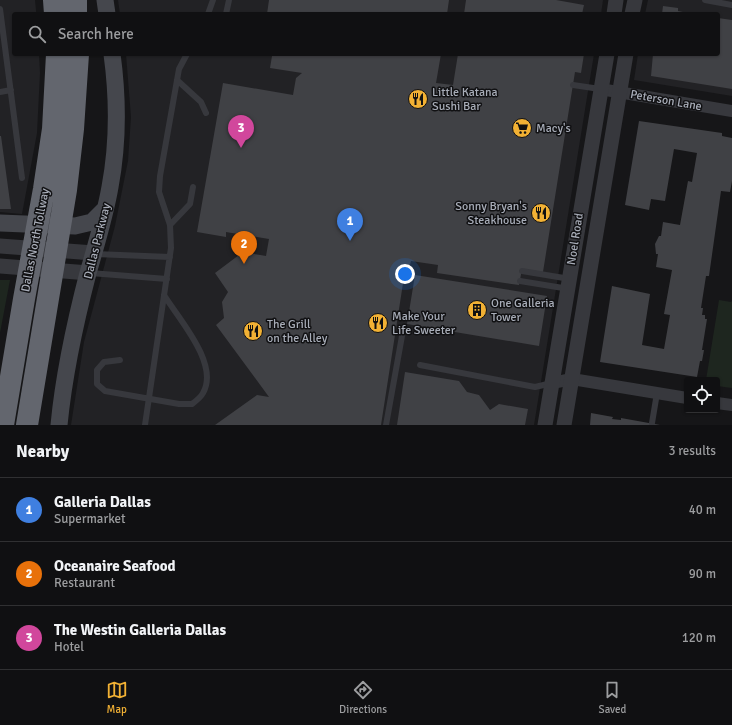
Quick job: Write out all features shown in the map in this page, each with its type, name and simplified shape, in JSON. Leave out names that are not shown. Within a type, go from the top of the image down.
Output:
[{"type":"highway","points":[[54,0],[55,12]]},
{"type":"highway","points":[[76,0],[76,12]]},
{"type":"highway","name":"Dallas North Tollway","points":[[28,420],[46,302],[55,189],[53,129],[57,56]]},
{"type":"highway","name":"Dallas North Tollway","points":[[4,425],[24,299],[73,130],[78,56]]},
{"type":"main road","points":[[105,0],[107,12]]},
{"type":"main road","name":"Dallas Parkway","points":[[59,425],[62,389],[70,347],[110,187],[115,146],[116,109],[112,56]]},
{"type":"main road","points":[[0,223],[75,226],[92,222],[105,209]]},
{"type":"street","points":[[614,12],[616,0]]},
{"type":"street","points":[[632,12],[635,0]]},
{"type":"street","name":"Noel Road","points":[[545,425],[607,56]]},
{"type":"street","name":"Noel Road","points":[[564,425],[626,56]]},
{"type":"street","name":"Peterson Lane","points":[[600,89],[732,111]]},
{"type":"street","points":[[0,246],[94,254]]},
{"type":"street","points":[[0,266],[88,273]]},
{"type":"street","points":[[568,282],[587,286]]},
{"type":"street","points":[[552,383],[572,379],[684,398]]},
{"type":"street","points":[[720,403],[732,405]]},
{"type":"lane","points":[[209,12],[213,0]]},
{"type":"lane","points":[[226,12],[229,0]]},
{"type":"lane","points":[[705,0],[732,5]]},
{"type":"lane","points":[[0,9],[22,178]]},
{"type":"lane","points":[[145,425],[172,236],[159,192],[160,176],[179,69],[186,56]]},
{"type":"lane","points":[[177,80],[201,102],[206,113]]},
{"type":"lane","points":[[573,85],[600,89]]},
{"type":"lane","points":[[0,92],[11,90]]},
{"type":"lane","points":[[170,225],[190,204],[193,187]]},
{"type":"lane","points":[[94,254],[170,258]]},
{"type":"lane","points":[[520,281],[563,288],[568,282],[564,278],[522,271]]},
{"type":"lane","points":[[88,273],[167,279]]},
{"type":"lane","points":[[120,360],[104,362],[97,370],[97,384],[105,391],[179,404],[192,404],[204,393],[207,379],[202,355],[192,334],[178,318],[164,295]]},
{"type":"lane","points":[[386,425],[402,336]]},
{"type":"lane","points":[[420,365],[535,387],[552,383]]},
{"type":"lane","points":[[650,423],[655,393]]},
{"type":"shaded area","points":[[0,0],[35,0],[36,12],[12,12],[12,56],[39,56],[40,73],[37,133],[22,214],[0,212]]},
{"type":"shaded area","points":[[118,0],[603,0],[601,12],[120,12]]},
{"type":"shaded area","points":[[648,0],[732,0],[732,96],[634,80],[638,56],[720,56],[720,12],[645,12]]},
{"type":"shaded area","points":[[126,56],[594,56],[534,425],[71,425],[84,342],[115,226],[128,161],[131,117]]},
{"type":"shaded area","points":[[0,280],[10,280],[0,333]]},
{"type":"shaded area","points":[[719,300],[732,301],[732,388],[720,386],[720,377],[706,377]]},
{"type":"building","points":[[269,0],[449,0],[447,12],[267,12]]},
{"type":"building","points":[[466,0],[556,0],[584,5],[582,12],[464,12]]},
{"type":"building","points":[[663,6],[678,8],[678,11],[683,12],[662,12]]},
{"type":"building","points":[[720,18],[732,20],[732,89],[651,76],[653,56],[720,56]]},
{"type":"building","points":[[272,56],[441,56],[436,83],[453,85],[458,56],[584,56],[581,73],[575,72],[543,272],[522,269],[519,285],[437,273],[438,265],[411,261],[410,265],[406,264],[381,425],[215,425],[257,395],[269,397],[216,325],[224,318],[222,302],[228,292],[215,273],[243,252],[266,256],[269,239],[226,232],[226,237],[197,232],[223,83],[293,95],[296,78],[302,73],[270,68]]},
{"type":"building","points":[[639,121],[722,133],[722,136],[732,138],[732,181],[730,192],[721,191],[709,276],[706,276],[701,308],[703,308],[702,315],[705,315],[705,319],[707,319],[702,350],[704,350],[697,377],[600,362],[612,286],[650,294],[642,345],[664,349],[670,315],[664,314],[672,270],[656,267],[658,254],[656,254],[655,244],[659,236],[661,236],[663,222],[680,225],[688,181],[692,182],[697,153],[674,149],[665,201],[651,199],[649,210],[625,205]]},
{"type":"building","points":[[1,136],[11,209],[0,209]]},
{"type":"building","name":"One Galleria Tower","points":[[415,275],[547,296],[539,346],[407,324]]},
{"type":"building","points":[[405,372],[459,381],[467,392],[479,395],[490,410],[499,404],[528,409],[525,425],[397,425]]},
{"type":"building","points":[[591,413],[613,417],[612,419],[621,420],[621,418],[660,425],[590,425]]},
{"type":"place","name":"Little Katana Sushi Bar","points":[[418,99]]},
{"type":"place","name":"Macy's","points":[[522,128]]},
{"type":"place","name":"The Westin Galleria Dallas","points":[[241,148]]},
{"type":"place","name":"Sonny Bryan's Steakhouse","points":[[541,213]]},
{"type":"place","name":"Galleria Dallas","points":[[350,241]]},
{"type":"place","name":"Oceanaire Seafood","points":[[244,264]]},
{"type":"place","name":"One Galleria Tower","points":[[477,310]]},
{"type":"place","name":"Make Your Life Sweeter","points":[[378,323]]},
{"type":"place","name":"The Grill on the Alley","points":[[253,331]]}]
